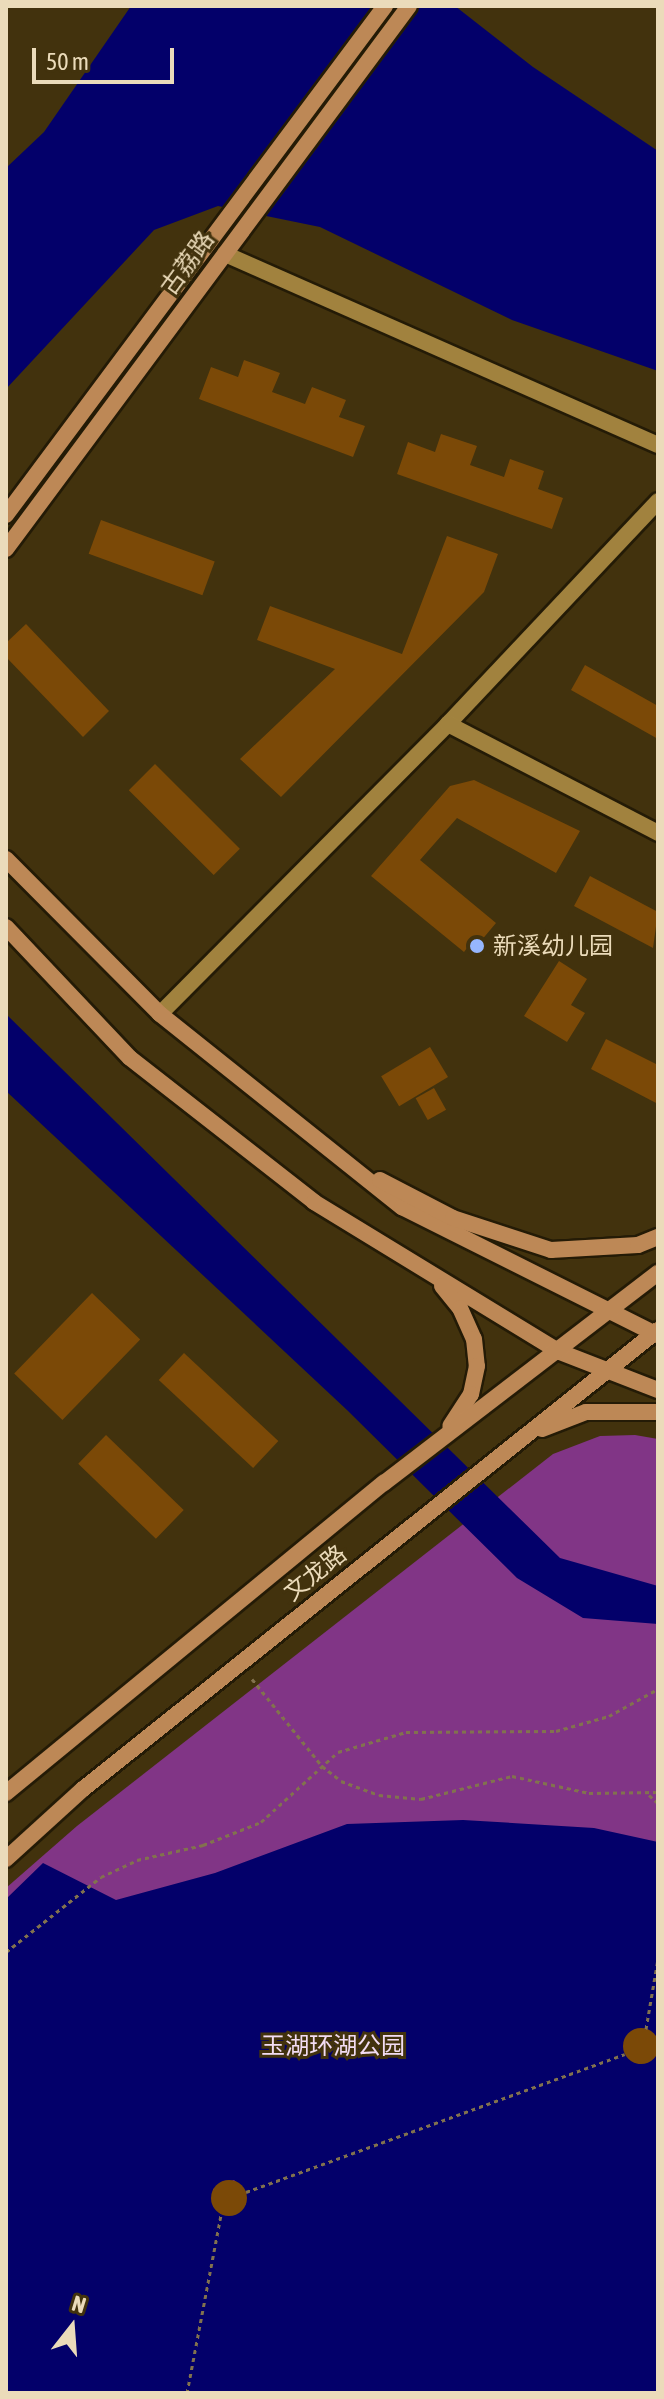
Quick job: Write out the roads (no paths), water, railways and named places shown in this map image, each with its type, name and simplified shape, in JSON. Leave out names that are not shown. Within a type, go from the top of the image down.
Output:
[{"type":"main road","name":"古荔路","points":[[6,549],[225,254],[228,235],[385,6]]},
{"type":"main road","name":"古荔路","points":[[6,515],[409,6]]},
{"type":"main road","points":[[6,859],[160,1014],[402,1207],[610,1313],[657,1332]]},
{"type":"main road","points":[[6,927],[130,1058],[314,1202],[560,1352],[658,1390]]},
{"type":"main road","points":[[348,1163],[453,1218],[551,1250],[638,1245],[658,1237]]},
{"type":"main road","points":[[430,1273],[460,1308],[474,1339],[477,1366],[471,1394],[443,1437]]},
{"type":"main road","name":"文龙路","points":[[6,1793],[443,1437],[560,1352],[658,1273]]},
{"type":"main road","name":"文龙路","points":[[6,1859],[83,1789],[657,1332]]},
{"type":"main road","points":[[525,1435],[586,1412],[658,1412]]},
{"type":"street","points":[[225,254],[658,445]]},
{"type":"street","points":[[160,1014],[448,724],[658,501]]},
{"type":"street","points":[[448,724],[658,833]]},
{"type":"place","name":"新溪幼儿园","points":[[477,946]]},
{"type":"park label","name":"玉湖环湖公园","points":[[333,2046]]}]
